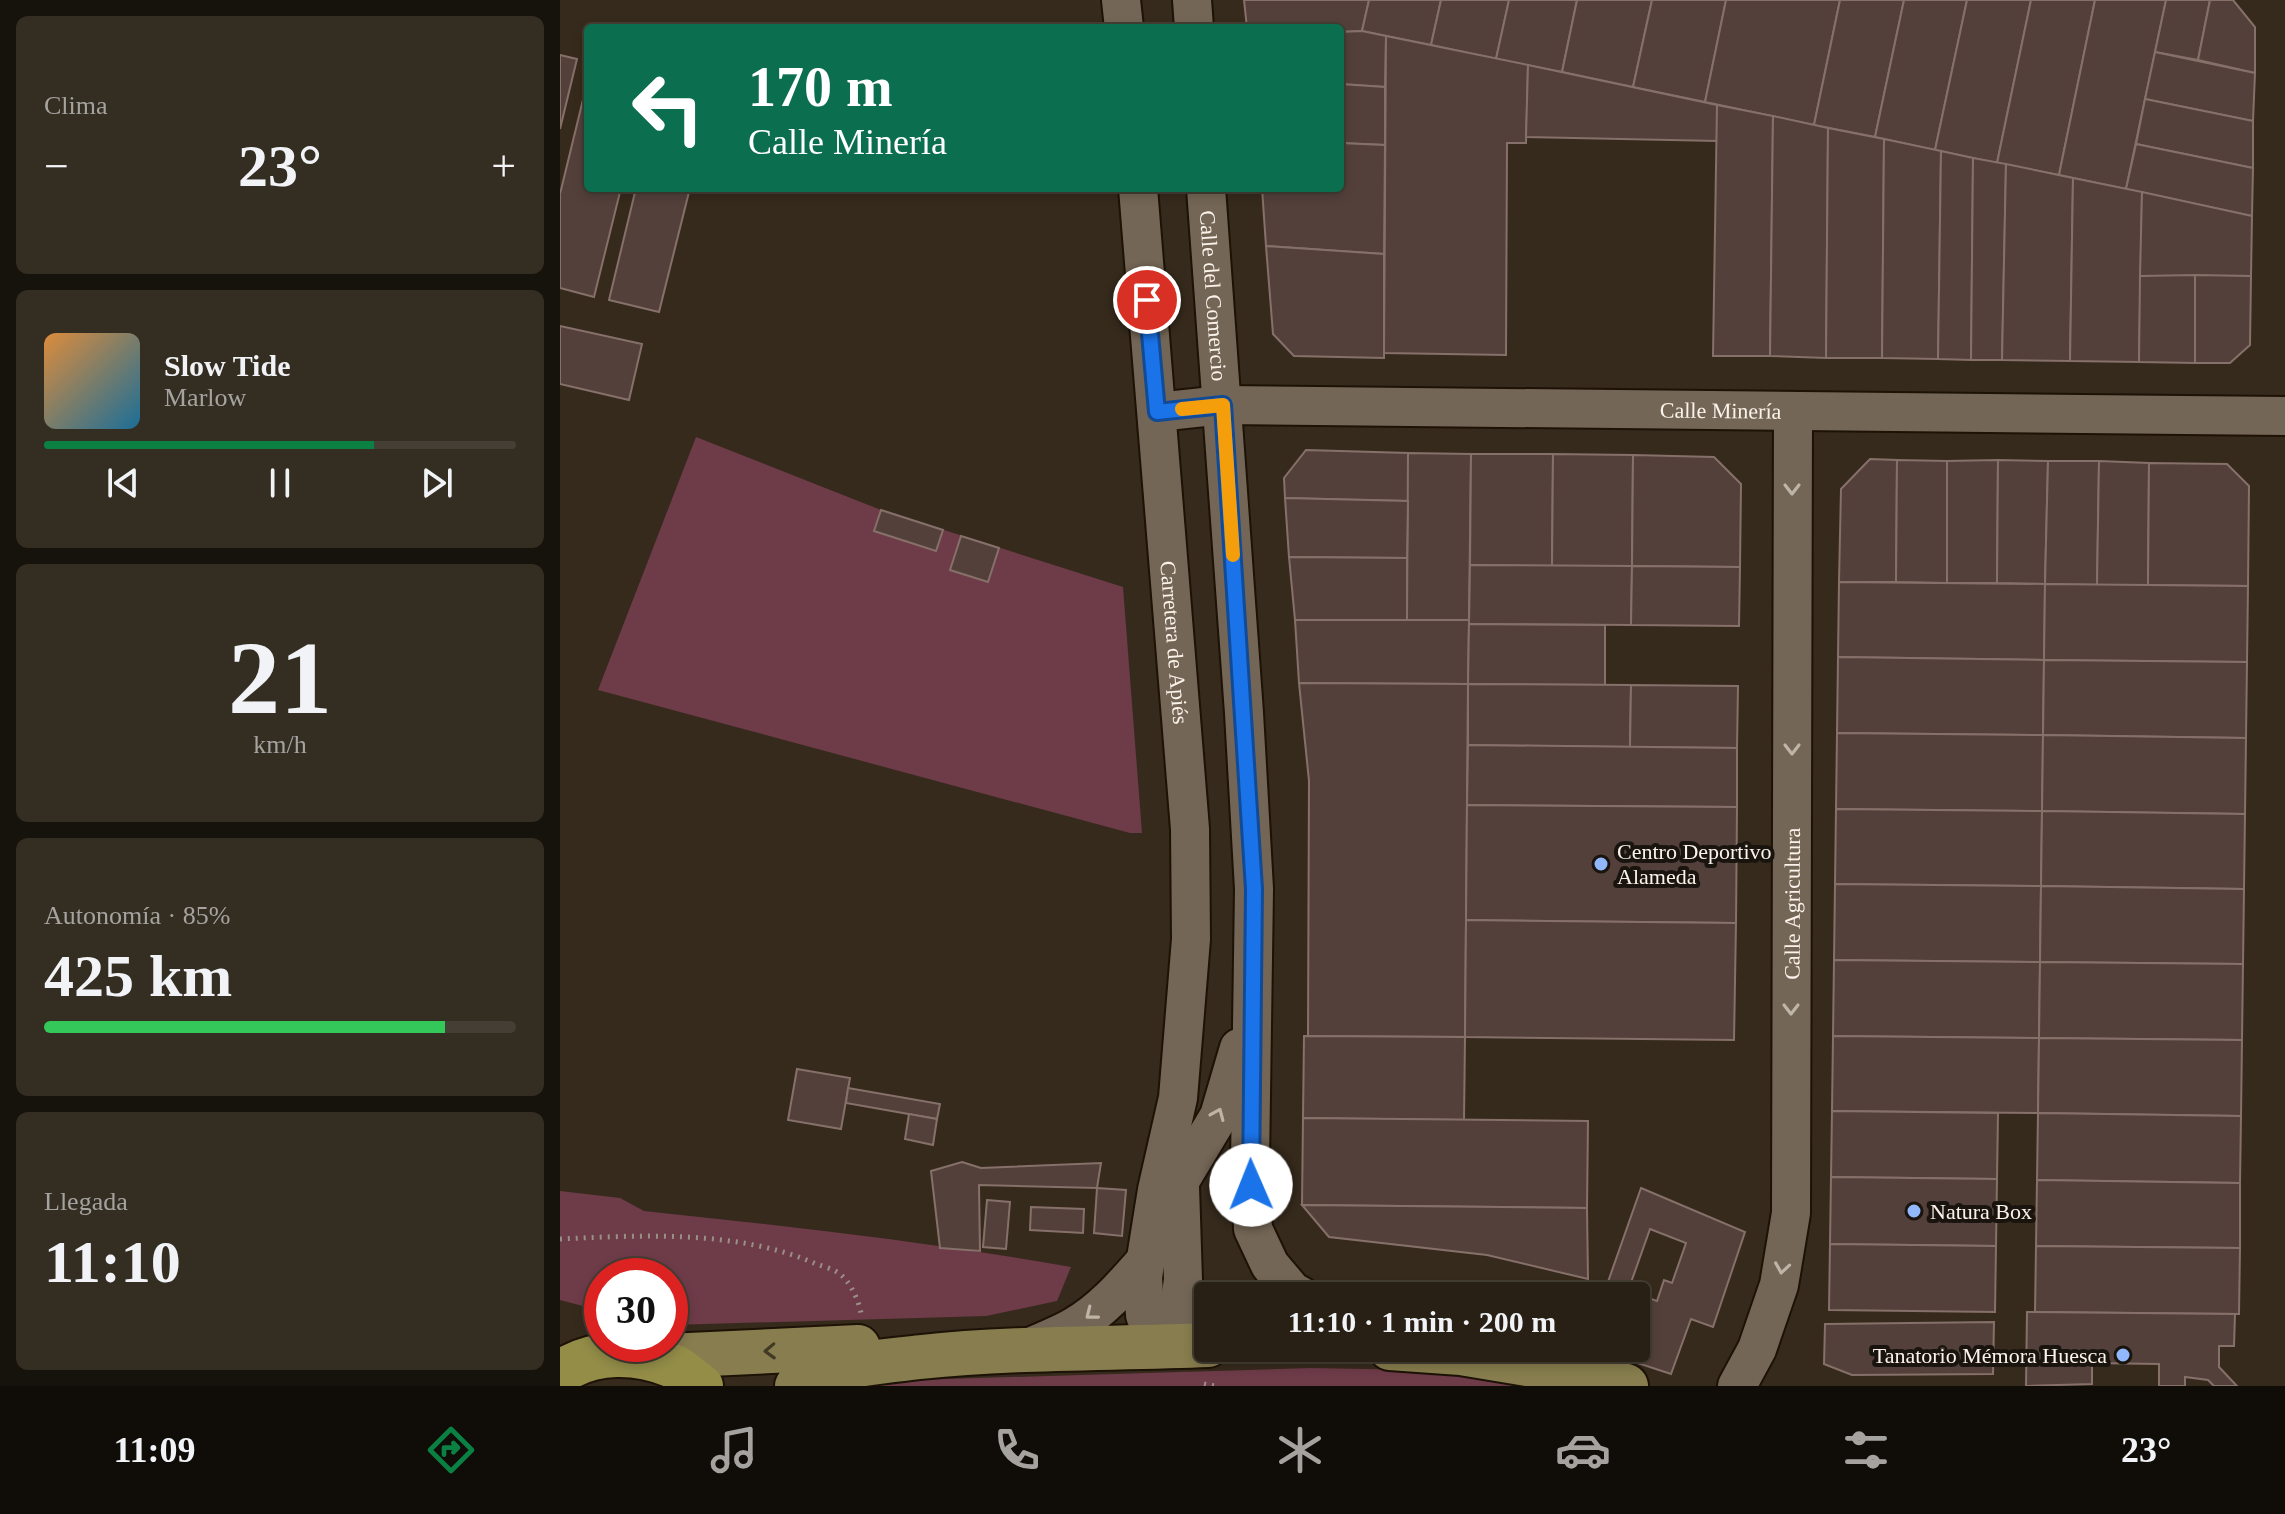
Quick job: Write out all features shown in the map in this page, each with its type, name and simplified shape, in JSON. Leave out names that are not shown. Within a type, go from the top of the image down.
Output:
[{"type":"highway","points":[[661,1362],[678,1368],[701,1386]]},
{"type":"main road","points":[[797,1386],[816,1375],[866,1363],[960,1353],[1194,1346]]},
{"type":"main road","points":[[688,1355],[865,1347],[960,1353]]},
{"type":"main road","points":[[1518,1362],[1626,1386]]},
{"type":"street","points":[[1121,0],[1124,24]]},
{"type":"street","points":[[1192,0],[1194,24]]},
{"type":"street","name":"Carretera de Apiés","points":[[1138,192],[1190,829],[1191,939],[1178,1098]]},
{"type":"street","name":"Calle del Comercio","points":[[1206,192],[1254,889],[1250,1163],[1253,1229],[1270,1265],[1284,1282]]},
{"type":"street","name":"Calle Minería","points":[[1157,412],[1223,405],[2285,416]]},
{"type":"street","name":"Calle Agricultura","points":[[1737,1386],[1757,1349],[1779,1285],[1791,1213],[1793,411]]},
{"type":"street","points":[[1180,1181],[1219,1116],[1253,999]]},
{"type":"street","points":[[1158,1347],[1179,1308],[1183,1280],[1178,1098]]},
{"type":"street","points":[[1158,1347],[1143,1306],[1146,1260],[1157,1190],[1178,1098]]},
{"type":"street","points":[[1182,1236],[1198,1282]]},
{"type":"street","points":[[1022,1350],[1076,1326],[1109,1299],[1146,1260]]},
{"type":"path","points":[[560,1239],[720,1240],[791,1253],[839,1273],[858,1298],[865,1327],[865,1347]]},
{"type":"shaded area","points":[[696,437],[881,510],[1123,587],[1142,833],[1130,833],[598,690]]},
{"type":"shaded area","points":[[560,1191],[620,1198],[644,1211],[912,1242],[1071,1267],[1057,1301],[986,1316],[688,1324],[688,1258],[584,1258],[584,1306],[560,1300]]},
{"type":"shaded area","points":[[1310,1368],[1424,1370],[1556,1386],[829,1386],[848,1382]]},
{"type":"building","points":[[1244,0],[1369,0],[1362,31],[1344,32],[1344,24],[1247,24]]},
{"type":"building","points":[[1369,0],[1441,0],[1431,45],[1362,31]]},
{"type":"building","points":[[1441,0],[1509,0],[1496,59],[1431,45]]},
{"type":"building","points":[[1509,0],[1577,0],[1562,72],[1496,59]]},
{"type":"building","points":[[1577,0],[1652,0],[1633,87],[1562,72]]},
{"type":"building","points":[[1652,0],[1726,0],[1705,102],[1633,87]]},
{"type":"building","points":[[1726,0],[1840,0],[1814,125],[1705,102]]},
{"type":"building","points":[[1840,0],[1904,0],[1875,137],[1814,125]]},
{"type":"building","points":[[1904,0],[1967,0],[1935,150],[1875,137]]},
{"type":"building","points":[[1967,0],[2031,0],[1997,163],[1935,150]]},
{"type":"building","points":[[2031,0],[2095,0],[2059,175],[1997,163]]},
{"type":"building","points":[[2095,0],[2166,0],[2126,189],[2059,175]]},
{"type":"building","points":[[2166,0],[2210,0],[2198,60],[2155,52]]},
{"type":"building","points":[[2210,0],[2233,0],[2255,27],[2255,73],[2198,60]]},
{"type":"building","points":[[1362,31],[1386,36],[1385,87],[1344,84],[1344,32]]},
{"type":"building","points":[[1386,36],[1528,65],[1526,143],[1507,143],[1506,355],[1384,353]]},
{"type":"building","points":[[2155,52],[2255,73],[2253,121],[2145,99]]},
{"type":"building","points":[[560,55],[577,59],[560,129]]},
{"type":"building","points":[[1528,65],[1717,105],[1717,141],[1526,137]]},
{"type":"building","points":[[1344,84],[1385,87],[1385,145],[1344,143]]},
{"type":"building","points":[[584,95],[584,192],[620,192],[594,297],[560,288],[560,194]]},
{"type":"building","points":[[2145,99],[2253,121],[2253,168],[2136,144]]},
{"type":"building","points":[[1717,105],[1773,116],[1770,356],[1713,356]]},
{"type":"building","points":[[1773,116],[1828,128],[1826,358],[1770,356]]},
{"type":"building","points":[[1828,128],[1884,139],[1882,358],[1826,358]]},
{"type":"building","points":[[1884,139],[1941,151],[1938,359],[1882,358]]},
{"type":"building","points":[[1344,143],[1385,145],[1384,254],[1266,246],[1262,192],[1344,192]]},
{"type":"building","points":[[2136,144],[2253,168],[2252,216],[2126,189]]},
{"type":"building","points":[[1941,151],[1973,158],[1971,360],[1938,359]]},
{"type":"building","points":[[1973,158],[2006,164],[2002,360],[1971,360]]},
{"type":"building","points":[[2006,164],[2073,178],[2070,361],[2002,360]]},
{"type":"building","points":[[2073,178],[2142,192],[2139,362],[2070,361]]},
{"type":"building","points":[[635,192],[689,192],[659,312],[609,300]]},
{"type":"building","points":[[2142,192],[2252,216],[2251,276],[2140,276]]},
{"type":"building","points":[[1266,246],[1384,254],[1384,358],[1294,356],[1273,334]]},
{"type":"building","points":[[2195,275],[2195,363],[2139,362],[2140,276]]},
{"type":"building","points":[[2195,275],[2251,276],[2250,345],[2230,363],[2195,363]]},
{"type":"building","points":[[560,326],[642,344],[629,400],[560,384]]},
{"type":"building","points":[[1306,450],[1408,453],[1408,501],[1285,498],[1284,478]]},
{"type":"building","points":[[1408,453],[1471,454],[1469,620],[1407,620]]},
{"type":"building","points":[[1471,454],[1553,454],[1552,566],[1470,565]]},
{"type":"building","points":[[1553,454],[1633,455],[1632,566],[1552,566]]},
{"type":"building","points":[[1633,455],[1714,457],[1741,484],[1740,567],[1632,566]]},
{"type":"building","points":[[1870,459],[1897,460],[1896,582],[1839,582],[1841,489]]},
{"type":"building","points":[[1897,460],[1947,461],[1947,583],[1896,582]]},
{"type":"building","points":[[1998,460],[1997,583],[1947,583],[1947,461]]},
{"type":"building","points":[[1998,460],[2048,461],[2045,584],[1997,583]]},
{"type":"building","points":[[2048,461],[2099,461],[2097,585],[2045,584]]},
{"type":"building","points":[[2099,461],[2149,463],[2148,585],[2097,585]]},
{"type":"building","points":[[2149,463],[2227,464],[2249,486],[2248,586],[2148,585]]},
{"type":"building","points":[[1285,498],[1408,501],[1407,558],[1289,557]]},
{"type":"building","points":[[881,510],[943,530],[936,551],[874,531]]},
{"type":"building","points":[[961,536],[999,548],[988,582],[950,570]]},
{"type":"building","points":[[1289,557],[1407,558],[1407,620],[1295,620]]},
{"type":"building","points":[[1470,565],[1632,566],[1631,625],[1469,624]]},
{"type":"building","points":[[1632,566],[1740,567],[1739,626],[1631,625]]},
{"type":"building","points":[[1839,582],[2045,584],[2044,660],[1838,657]]},
{"type":"building","points":[[2045,584],[2248,586],[2247,662],[2044,660]]},
{"type":"building","points":[[1295,620],[1469,620],[1468,684],[1299,683]]},
{"type":"building","points":[[1469,624],[1605,625],[1605,685],[1468,684]]},
{"type":"building","points":[[1838,657],[2044,660],[2043,735],[1837,733]]},
{"type":"building","points":[[2044,660],[2247,662],[2246,738],[2043,735]]},
{"type":"building","points":[[1299,683],[1468,684],[1465,1037],[1308,1036],[1309,781]]},
{"type":"building","points":[[1468,684],[1631,685],[1630,747],[1468,745]]},
{"type":"building","points":[[1631,685],[1738,686],[1737,748],[1630,747]]},
{"type":"building","points":[[1837,733],[2043,735],[2042,811],[1836,809]]},
{"type":"building","points":[[2043,735],[2246,738],[2245,814],[2042,811]]},
{"type":"building","points":[[1468,745],[1737,748],[1737,807],[1467,805]]},
{"type":"building","name":"Centro Deportivo Alameda","points":[[1467,805],[1737,807],[1736,923],[1466,920]]},
{"type":"building","points":[[1836,809],[2042,811],[2041,886],[1835,884]]},
{"type":"building","points":[[2042,811],[2245,814],[2244,889],[2041,886]]},
{"type":"building","points":[[1835,884],[2041,886],[2040,962],[1834,960]]},
{"type":"building","points":[[2041,886],[2244,889],[2243,964],[2040,962]]},
{"type":"building","points":[[1466,920],[1736,923],[1734,1040],[1465,1037]]},
{"type":"building","points":[[1834,960],[2040,962],[2039,1038],[1833,1036]]},
{"type":"building","points":[[2040,962],[2243,964],[2242,1040],[2039,1038]]},
{"type":"building","points":[[1304,1036],[1465,1037],[1464,1120],[1303,1118]]},
{"type":"building","points":[[1833,1036],[2039,1038],[2038,1113],[1832,1111]]},
{"type":"building","points":[[2039,1038],[2242,1040],[2241,1116],[2038,1113]]},
{"type":"building","points":[[797,1069],[850,1078],[841,1129],[788,1120]]},
{"type":"building","points":[[848,1088],[940,1104],[937,1119],[846,1103]]},
{"type":"building","points":[[1832,1111],[1998,1113],[1997,1179],[1831,1177]]},
{"type":"building","points":[[2038,1113],[2241,1116],[2240,1183],[2037,1180]]},
{"type":"building","points":[[909,1114],[937,1119],[933,1145],[905,1139]]},
{"type":"building","points":[[1303,1118],[1588,1121],[1587,1208],[1302,1205]]},
{"type":"building","points":[[962,1162],[981,1168],[1101,1163],[1097,1188],[979,1185],[980,1251],[940,1248],[931,1171]]},
{"type":"building","name":"Natura Box","points":[[1831,1177],[1997,1179],[1996,1246],[1830,1244]]},
{"type":"building","points":[[2037,1180],[2240,1183],[2240,1248],[2036,1246]]},
{"type":"building","points":[[1097,1188],[1126,1190],[1122,1236],[1094,1233]]},
{"type":"building","points":[[1641,1188],[1745,1232],[1713,1327],[1691,1319],[1671,1374],[1635,1362],[1650,1362],[1650,1299],[1657,1301],[1664,1280],[1672,1283],[1686,1243],[1650,1229],[1631,1282],[1608,1282]]},
{"type":"building","points":[[987,1200],[1010,1202],[1006,1249],[983,1247]]},
{"type":"building","points":[[1302,1205],[1587,1208],[1588,1279],[1487,1255],[1329,1237]]},
{"type":"building","points":[[1031,1207],[1084,1209],[1083,1233],[1030,1230]]},
{"type":"building","points":[[1830,1244],[1996,1246],[1995,1312],[1829,1310]]},
{"type":"building","points":[[2036,1246],[2240,1248],[2239,1314],[2035,1312]]},
{"type":"building","name":"Tanatorio Mémora Huesca","points":[[2027,1312],[2235,1314],[2234,1346],[2219,1346],[2219,1367],[2237,1386],[2214,1386],[2208,1380],[2185,1377],[2185,1386],[2159,1386],[2159,1364],[2092,1363],[2092,1384],[2026,1386]]},
{"type":"building","points":[[1994,1322],[1993,1374],[1852,1375],[1824,1364],[1825,1324]]},
{"type":"slow traffic","points":[[1182,409],[1223,405],[1233,555]]},
{"type":"place","name":"Centro Deportivo Alameda","points":[[1601,864]]},
{"type":"place","name":"Natura Box","points":[[1914,1211]]},
{"type":"place","name":"Tanatorio Mémora Huesca","points":[[2123,1355]]},
{"type":"route","points":[[1147,300],[1157,412],[1223,405],[1254,889],[1251,1185]]}]
